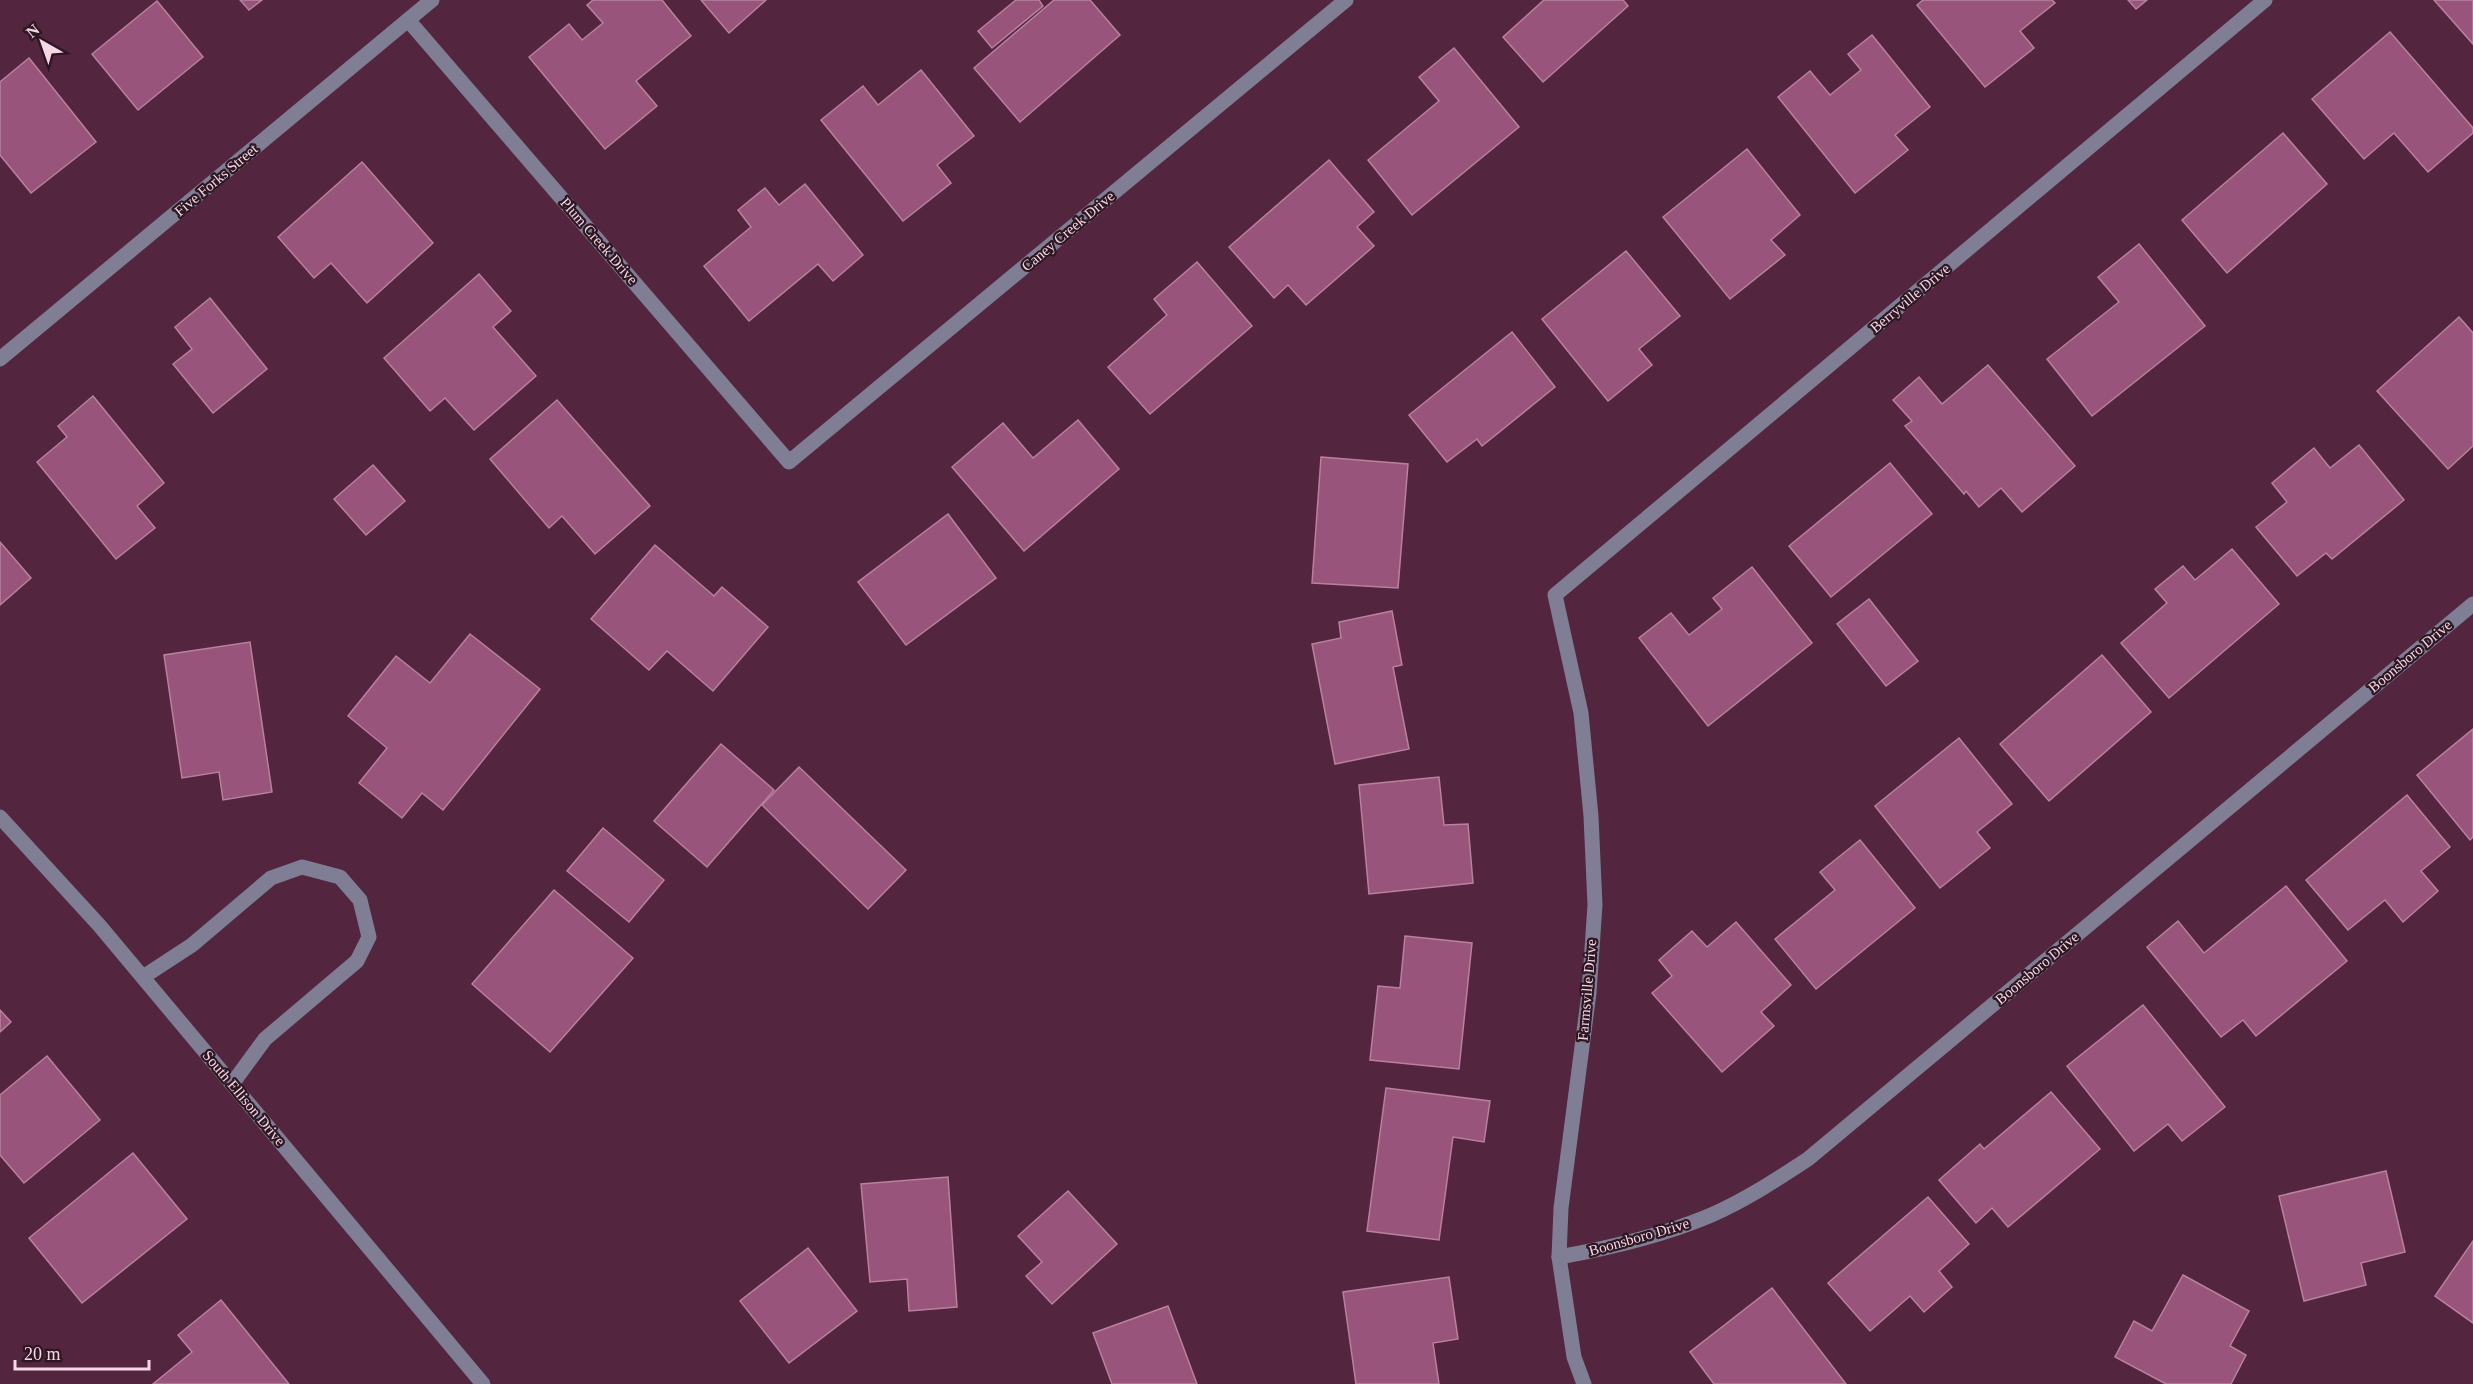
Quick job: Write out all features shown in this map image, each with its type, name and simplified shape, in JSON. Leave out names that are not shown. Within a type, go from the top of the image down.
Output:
[{"type":"street","name":"Five Forks Street","points":[[0,359],[432,0]]},
{"type":"street","name":"Caney Creek Drive","points":[[789,462],[1346,0]]},
{"type":"street","name":"Berryville Drive","points":[[1555,595],[2265,0]]},
{"type":"street","name":"Plum Creek Drive","points":[[408,20],[789,462]]},
{"type":"street","name":"Farmsville Drive","points":[[1555,595],[1581,713],[1591,816],[1594,905],[1589,993],[1562,1208],[1559,1257],[1574,1357],[1584,1384]]},
{"type":"street","name":"Boonsboro Drive","points":[[1559,1257],[1656,1235],[1710,1215],[1761,1190],[1808,1160],[2473,604]]},
{"type":"street","name":"South Ellison Drive","points":[[0,817],[99,925],[483,1384]]},
{"type":"street","points":[[143,977],[192,945],[271,878],[302,867],[340,877],[360,900],[369,937],[357,961],[265,1039],[232,1084]]},
{"type":"building","points":[[240,0],[262,0],[249,10]]},
{"type":"building","points":[[593,0],[662,0],[691,36],[636,81],[657,106],[605,149],[529,57],[569,24],[582,40],[603,23],[587,5]]},
{"type":"building","points":[[701,0],[766,0],[729,33]]},
{"type":"building","points":[[1016,0],[1039,0],[1043,6],[992,48],[978,31]]},
{"type":"building","points":[[1054,0],[1090,0],[1120,35],[1020,122],[974,68]]},
{"type":"building","points":[[1544,0],[1623,0],[1628,6],[1543,82],[1503,37]]},
{"type":"building","points":[[1923,0],[2052,0],[2055,3],[2020,31],[2034,48],[1985,87],[1917,5]]},
{"type":"building","points":[[2128,0],[2147,0],[2136,9]]},
{"type":"building","points":[[2434,0],[2473,0],[2473,44]]},
{"type":"building","points":[[157,1],[203,57],[138,110],[92,54]]},
{"type":"building","points":[[2390,32],[2473,128],[2473,133],[2428,172],[2394,133],[2364,159],[2312,99]]},
{"type":"building","points":[[1872,35],[1930,107],[1895,135],[1908,150],[1855,193],[1778,97],[1810,71],[1830,95],[1861,70],[1848,54]]},
{"type":"building","points":[[1454,48],[1519,127],[1412,215],[1368,160],[1439,101],[1419,77]]},
{"type":"building","points":[[29,58],[96,142],[31,193],[0,155],[0,82]]},
{"type":"building","points":[[921,70],[974,136],[937,165],[951,183],[903,221],[821,120],[863,86],[878,105]]},
{"type":"building","points":[[2283,133],[2327,184],[2227,273],[2182,220]]},
{"type":"building","points":[[1747,149],[1800,215],[1771,240],[1785,255],[1730,299],[1663,217]]},
{"type":"building","points":[[1329,160],[1374,212],[1357,227],[1374,246],[1306,305],[1288,285],[1274,298],[1229,247]]},
{"type":"building","points":[[362,162],[433,243],[367,303],[331,263],[314,278],[278,237]]},
{"type":"building","points":[[805,184],[863,255],[833,281],[818,264],[749,321],[704,266],[751,227],[738,210],[765,188],[779,205]]},
{"type":"building","points":[[2139,244],[2205,326],[2092,416],[2047,359],[2119,302],[2098,277]]},
{"type":"building","points":[[1626,251],[1680,316],[1639,349],[1652,365],[1608,401],[1542,319]]},
{"type":"building","points":[[1197,262],[1252,326],[1150,414],[1108,367],[1167,315],[1154,299]]},
{"type":"building","points":[[479,274],[511,311],[493,327],[536,376],[474,430],[445,398],[430,411],[384,358]]},
{"type":"building","points":[[210,298],[267,369],[213,413],[173,364],[192,349],[175,327]]},
{"type":"building","points":[[2459,317],[2473,333],[2473,446],[2448,469],[2377,391]]},
{"type":"building","points":[[1512,332],[1555,387],[1482,446],[1477,439],[1447,462],[1409,415]]},
{"type":"building","points":[[1988,365],[2075,466],[2022,512],[2001,488],[1979,507],[1966,491],[1964,494],[1905,426],[1912,421],[1893,400],[1919,377],[1942,404]]},
{"type":"building","points":[[93,396],[164,483],[137,506],[155,528],[116,559],[37,462],[67,437],[58,426]]},
{"type":"building","points":[[557,400],[650,506],[595,554],[562,516],[549,528],[490,459]]},
{"type":"building","points":[[1078,420],[1119,469],[1024,551],[952,467],[1003,423],[1033,458]]},
{"type":"building","points":[[2359,445],[2404,500],[2332,559],[2326,553],[2297,576],[2256,527],[2287,502],[2272,483],[2314,448],[2330,468]]},
{"type":"building","points":[[1321,457],[1408,464],[1398,588],[1312,583]]},
{"type":"building","points":[[1890,463],[1932,514],[1831,597],[1789,546]]},
{"type":"building","points":[[373,465],[405,501],[366,535],[334,499]]},
{"type":"building","points":[[948,514],[996,578],[906,645],[858,582]]},
{"type":"building","points":[[0,542],[31,578],[0,605]]},
{"type":"building","points":[[655,545],[714,596],[722,587],[768,627],[713,691],[667,651],[649,670],[591,619]]},
{"type":"building","points":[[2232,549],[2279,604],[2169,698],[2121,643],[2167,603],[2155,589],[2183,566],[2195,580]]},
{"type":"building","points":[[1752,567],[1812,643],[1708,726],[1639,638],[1671,613],[1689,635],[1722,609],[1713,598]]},
{"type":"building","points":[[1869,599],[1918,661],[1886,686],[1837,624]]},
{"type":"building","points":[[1392,611],[1402,665],[1393,667],[1409,749],[1335,764],[1312,644],[1341,638],[1339,622]]},
{"type":"building","points":[[470,634],[540,689],[443,810],[422,793],[402,818],[359,783],[387,748],[348,716],[396,656],[430,683]]},
{"type":"building","points":[[250,642],[272,792],[223,800],[219,772],[182,778],[164,655]]},
{"type":"building","points":[[2102,655],[2151,712],[2049,801],[2000,744]]},
{"type":"building","points":[[2473,729],[2473,837],[2470,840],[2417,775]]},
{"type":"building","points":[[1959,738],[2012,804],[1977,832],[1990,848],[1940,888],[1875,806]]},
{"type":"building","points":[[721,744],[774,790],[707,867],[654,821]]},
{"type":"building","points":[[799,767],[906,870],[868,909],[762,805]]},
{"type":"building","points":[[1439,777],[1444,825],[1468,824],[1473,883],[1369,894],[1359,785]]},
{"type":"building","points":[[2407,795],[2450,847],[2421,871],[2438,891],[2403,922],[2385,900],[2348,930],[2306,880]]},
{"type":"building","points":[[603,828],[664,880],[629,922],[567,871]]},
{"type":"building","points":[[1860,840],[1915,908],[1816,989],[1775,939],[1835,890],[1820,872]]},
{"type":"building","points":[[2286,886],[2347,961],[2256,1036],[2243,1020],[2221,1037],[2147,947],[2178,921],[2204,953]]},
{"type":"building","points":[[554,890],[633,958],[550,1052],[472,984]]},
{"type":"building","points":[[1736,922],[1791,985],[1761,1012],[1774,1026],[1722,1072],[1652,993],[1672,976],[1659,960],[1692,931],[1707,947]]},
{"type":"building","points":[[1405,936],[1472,943],[1459,1069],[1370,1060],[1378,986],[1400,988]]},
{"type":"building","points":[[2143,1005],[2225,1107],[2182,1141],[2168,1124],[2134,1151],[2067,1066]]},
{"type":"building","points":[[0,1010],[11,1022],[0,1032]]},
{"type":"building","points":[[47,1056],[100,1120],[24,1183],[0,1155],[0,1095]]},
{"type":"building","points":[[1386,1088],[1490,1101],[1484,1142],[1453,1137],[1439,1240],[1367,1231]]},
{"type":"building","points":[[2051,1092],[2100,1149],[2008,1227],[1992,1208],[1976,1223],[1939,1180],[1980,1144],[1984,1149]]},
{"type":"building","points":[[133,1153],[187,1219],[82,1303],[29,1238]]},
{"type":"building","points":[[2386,1171],[2405,1252],[2361,1263],[2366,1285],[2304,1301],[2279,1196]]},
{"type":"building","points":[[948,1177],[957,1307],[909,1311],[907,1279],[870,1282],[861,1184]]},
{"type":"building","points":[[1068,1191],[1117,1244],[1052,1304],[1026,1276],[1042,1262],[1018,1236]]},
{"type":"building","points":[[1928,1197],[1969,1244],[1939,1271],[1952,1287],[1924,1312],[1910,1296],[1870,1331],[1828,1283]]},
{"type":"building","points":[[2473,1241],[2473,1323],[2435,1296]]},
{"type":"building","points":[[808,1248],[857,1311],[789,1363],[740,1301]]},
{"type":"building","points":[[2183,1275],[2249,1311],[2230,1346],[2246,1355],[2231,1384],[2166,1384],[2115,1357],[2134,1321],[2152,1331]]},
{"type":"building","points":[[1449,1277],[1458,1339],[1433,1343],[1439,1384],[1356,1384],[1343,1292]]},
{"type":"building","points":[[1772,1288],[1846,1384],[1714,1384],[1690,1352]]},
{"type":"building","points":[[221,1300],[289,1384],[153,1384],[192,1352],[178,1335]]},
{"type":"building","points":[[1168,1306],[1197,1384],[1112,1384],[1093,1333]]}]
